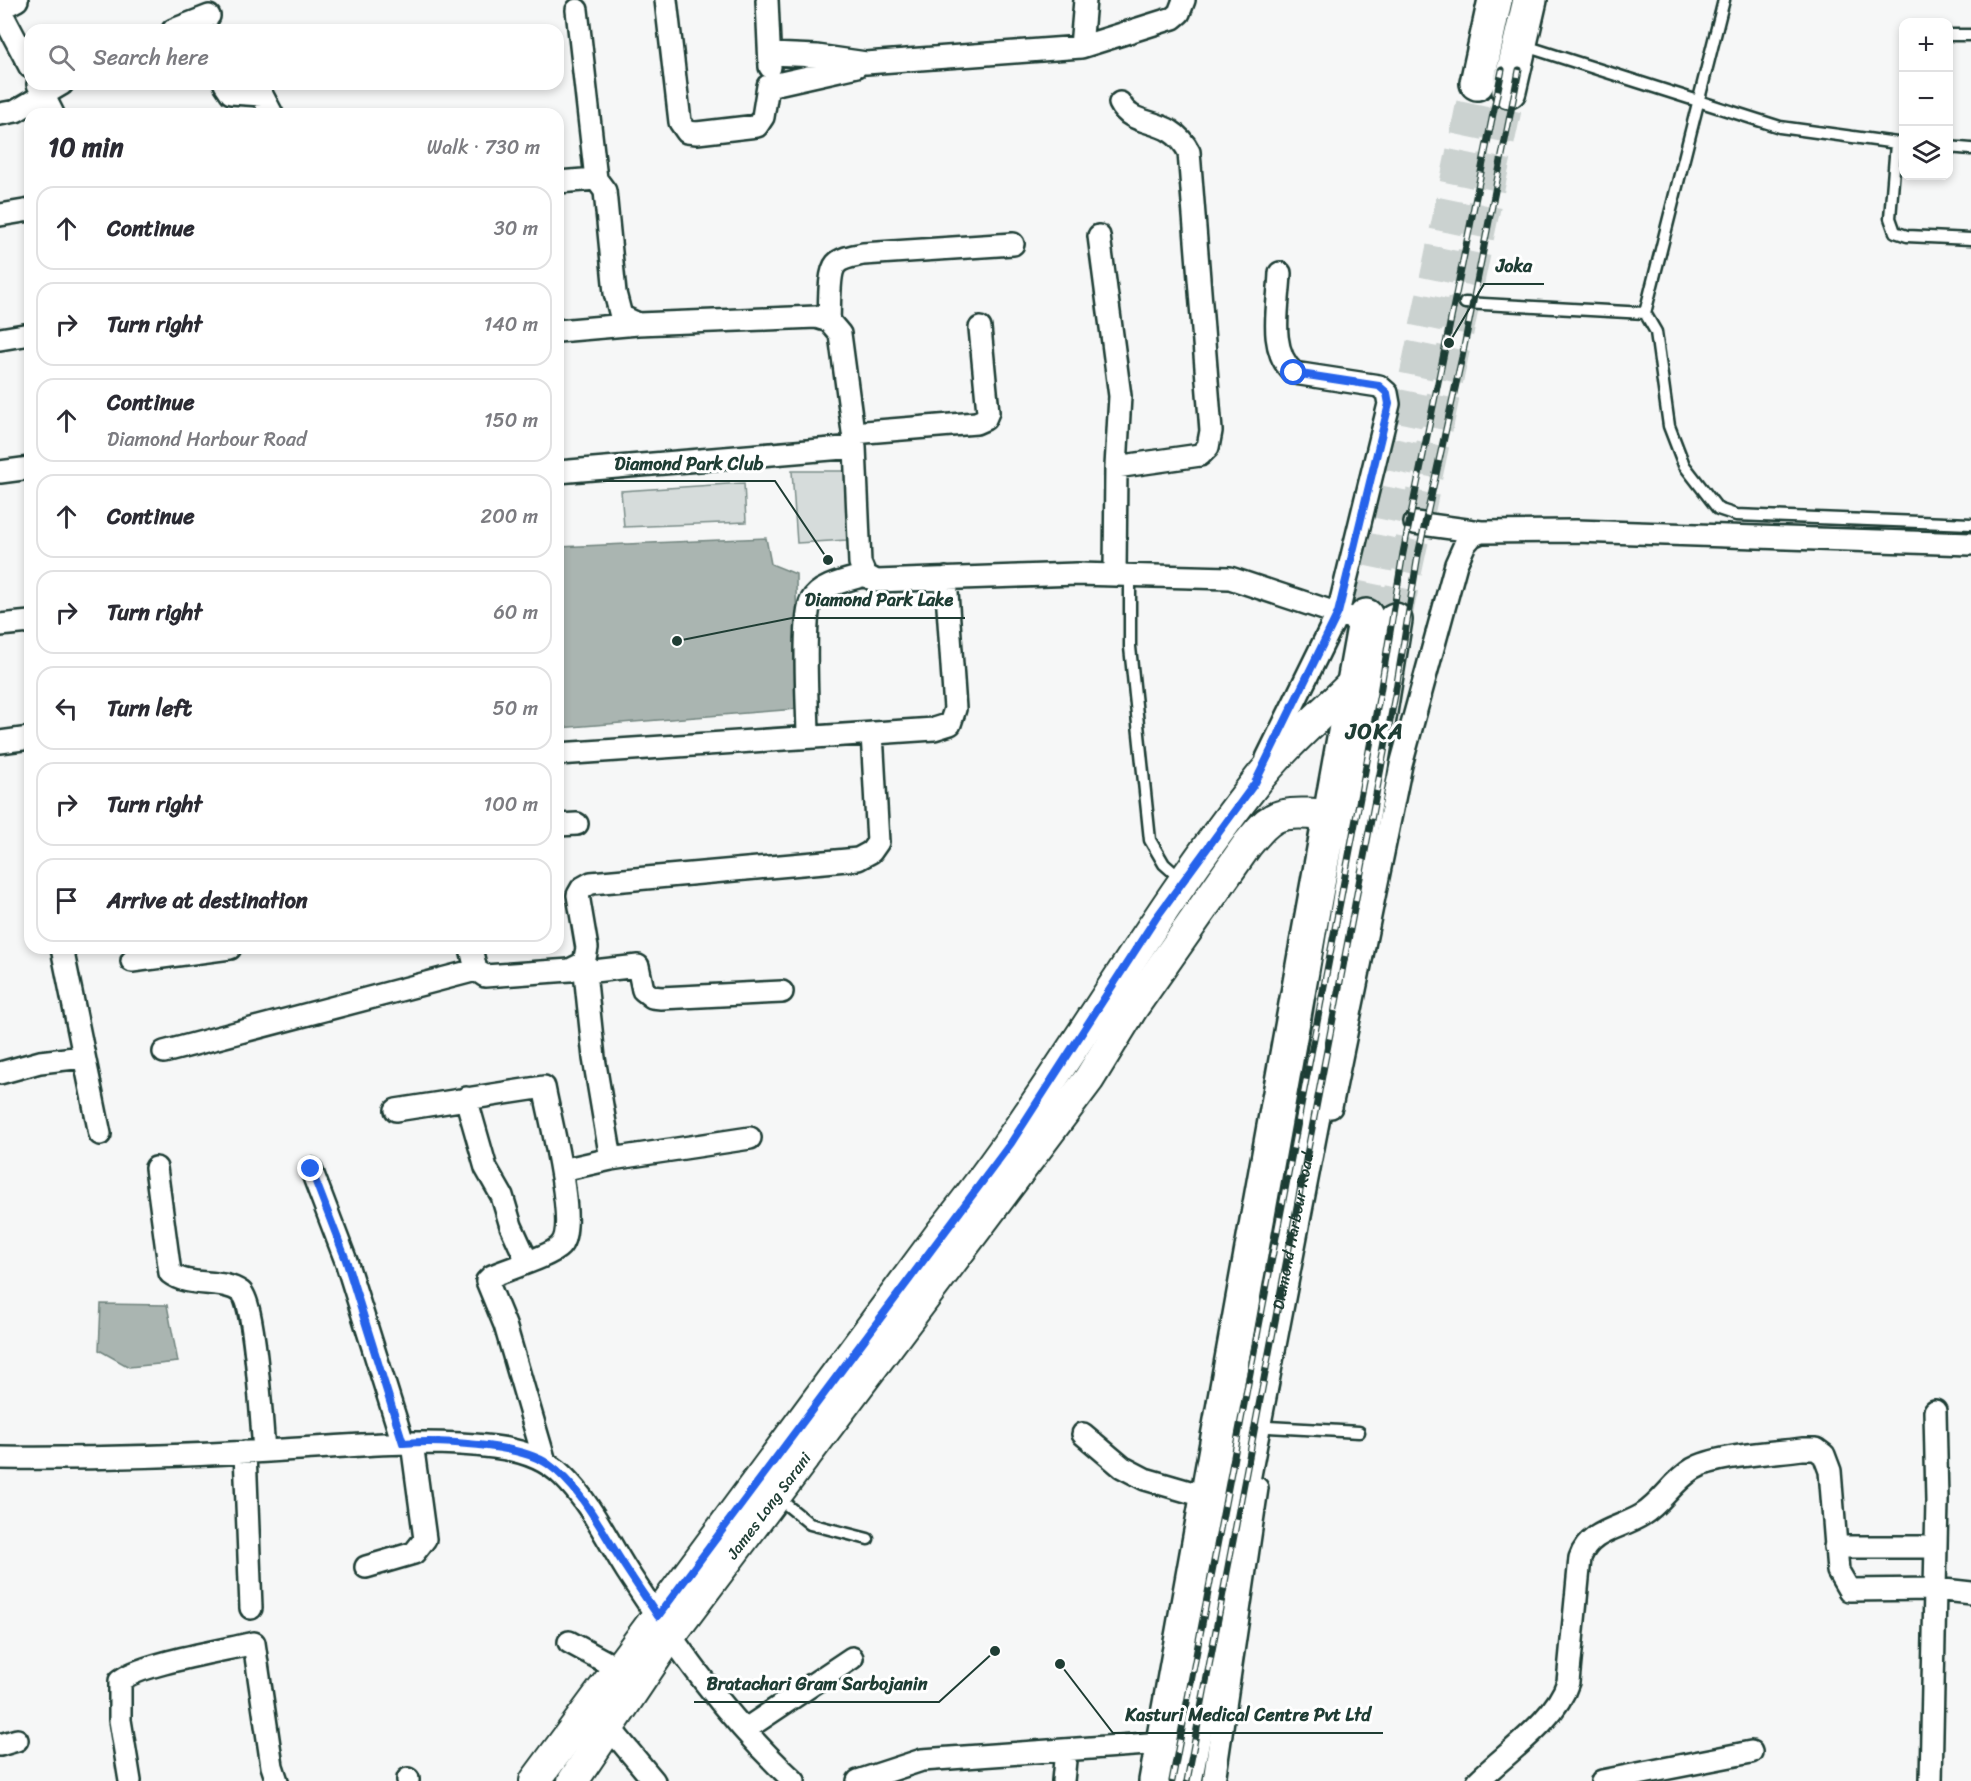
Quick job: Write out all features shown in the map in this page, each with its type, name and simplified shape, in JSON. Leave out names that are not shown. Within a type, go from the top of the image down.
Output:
[{"type":"highway","points":[[1477,83],[1495,0]]},
{"type":"highway","points":[[1509,91],[1530,0]]},
{"type":"highway","points":[[1156,1781],[1352,684],[1371,620]]},
{"type":"highway","name":"Diamond Harbour Road","points":[[1185,1781],[1319,1085],[1385,679],[1371,620]]},
{"type":"main road","points":[[535,1781],[617,1668],[664,1625],[1011,1143],[1183,881],[1255,783],[1352,684],[1385,679]]},
{"type":"main road","name":"James Long Sarani","points":[[573,1781],[609,1727],[664,1625],[777,1497],[971,1234],[1089,1079],[1132,1009],[1247,845],[1266,824],[1276,817],[1330,815],[1362,820]]},
{"type":"street","points":[[17,0],[0,9],[24,55]]},
{"type":"street","points":[[666,0],[680,122],[687,132],[697,133],[757,126],[763,117],[771,54],[767,0]]},
{"type":"street","points":[[1081,47],[1085,0]]},
{"type":"street","points":[[768,86],[866,63],[1081,47],[1173,18],[1179,13],[1184,0]]},
{"type":"street","points":[[577,9],[596,179],[605,192],[615,292],[621,316],[638,324]]},
{"type":"street","points":[[187,24],[209,15]]},
{"type":"street","points":[[771,54],[817,56],[866,63]]},
{"type":"street","points":[[0,114],[16,111],[40,90]]},
{"type":"street","points":[[41,90],[50,108]]},
{"type":"street","points":[[229,90],[231,93],[262,95],[269,108]]},
{"type":"street","points":[[1116,467],[1200,455],[1208,447],[1211,431],[1189,153],[1183,140],[1172,130],[1125,112],[1120,103]]},
{"type":"street","points":[[564,182],[596,179]]},
{"type":"street","points":[[0,215],[24,211]]},
{"type":"street","points":[[1099,236],[1120,396],[1116,467],[1123,575]]},
{"type":"street","points":[[829,321],[832,272],[837,263],[846,258],[863,254],[1013,244]]},
{"type":"street","points":[[1255,783],[1371,620],[1389,404],[1387,393],[1379,386],[1294,373],[1285,365],[1280,354],[1277,335],[1280,273]]},
{"type":"street","points":[[564,330],[638,324],[816,317],[829,321],[840,334],[854,440],[860,563],[865,575],[876,581],[1123,575],[1230,578],[1371,620]]},
{"type":"street","points":[[564,470],[854,440],[975,423],[985,419],[988,412],[980,328]]},
{"type":"street","points":[[0,339],[24,335]]},
{"type":"street","points":[[0,472],[24,469]]},
{"type":"street","points":[[1415,523],[1481,532],[1576,531],[1971,544]]},
{"type":"street","points":[[1214,1781],[1268,1427],[1401,765],[1456,564],[1465,544],[1472,536],[1481,532]]},
{"type":"street","points":[[808,737],[807,621],[811,600],[824,589],[865,575]]},
{"type":"street","points":[[564,754],[934,729],[950,724],[955,709],[946,578]]},
{"type":"street","points":[[0,625],[24,623]]},
{"type":"street","points":[[611,1159],[594,1058],[584,967],[587,948],[578,895],[582,888],[591,883],[858,859],[871,852],[878,842],[872,733]]},
{"type":"street","points":[[0,742],[24,739]]},
{"type":"street","points":[[63,954],[100,1134]]},
{"type":"street","points":[[132,961],[185,954]]},
{"type":"street","points":[[472,954],[476,970],[485,976],[584,967],[638,966],[643,990],[647,995],[661,998],[782,992]]},
{"type":"street","points":[[165,1053],[476,970]]},
{"type":"street","points":[[0,1072],[40,1062],[83,1057]]},
{"type":"street","points":[[396,1110],[544,1087],[561,1170],[567,1224],[562,1244],[492,1276],[487,1281],[505,1325],[546,1462]]},
{"type":"street","points":[[466,1098],[486,1168],[502,1196],[511,1226],[528,1261]]},
{"type":"street","points":[[561,1170],[611,1159],[750,1138]]},
{"type":"street","points":[[156,1168],[170,1273],[183,1280],[236,1290],[246,1298],[256,1358],[251,1608]]},
{"type":"street","points":[[311,1169],[346,1260],[408,1443],[425,1539],[414,1552],[366,1566]]},
{"type":"street","points":[[1931,1781],[1937,1501],[1935,1411]]},
{"type":"street","points":[[1083,1434],[1122,1467],[1145,1479],[1207,1497]]},
{"type":"street","points":[[0,1458],[255,1452],[408,1443],[494,1447],[527,1454],[546,1462],[563,1476],[581,1497],[664,1625],[746,1729],[794,1781]]},
{"type":"street","points":[[1478,1781],[1549,1715],[1563,1698],[1568,1682],[1580,1558],[1584,1545],[1592,1538],[1642,1515],[1694,1468],[1713,1462],[1816,1449],[1824,1455],[1830,1471],[1838,1571],[1849,1590],[1935,1589],[1971,1593]]},
{"type":"street","points":[[1835,1547],[1935,1547]]},
{"type":"street","points":[[569,1642],[617,1668]]},
{"type":"street","points":[[130,1781],[120,1720],[120,1681],[125,1676],[151,1668],[254,1643],[272,1766],[277,1781]]},
{"type":"street","points":[[746,1729],[852,1658]]},
{"type":"street","points":[[609,1727],[654,1781]]},
{"type":"street","points":[[858,1781],[922,1760],[1162,1743]]},
{"type":"street","points":[[1063,1781],[1066,1750]]},
{"type":"street","points":[[1602,1781],[1751,1752]]},
{"type":"lane","points":[[1724,0],[1645,313],[1656,332],[1669,426],[1684,465],[1718,509],[1736,515],[1971,524]]},
{"type":"lane","points":[[1953,35],[1971,35]]},
{"type":"lane","points":[[1520,45],[1699,99],[1780,127],[1899,144]]},
{"type":"lane","points":[[1953,147],[1971,149]]},
{"type":"lane","points":[[1899,151],[1890,218],[1895,232],[1907,236],[1971,239]]},
{"type":"lane","points":[[1465,303],[1645,313]]},
{"type":"lane","points":[[1123,575],[1150,840],[1164,864],[1183,881]]},
{"type":"lane","points":[[1268,1427],[1359,1432]]},
{"type":"lane","points":[[777,1497],[810,1524],[868,1539]]},
{"type":"shaded area","points":[[792,471],[848,471],[847,540],[797,543]]},
{"type":"shaded area","points":[[744,483],[746,522],[624,527],[621,491]]},
{"type":"shaded area","points":[[766,538],[771,564],[796,574],[797,709],[564,728],[564,547]]},
{"type":"shaded area","points":[[101,1304],[167,1305],[178,1362],[129,1367],[99,1350]]},
{"type":"tunnel","points":[[1366,616],[1477,83]]},
{"type":"tunnel","points":[[1395,620],[1509,91]]},
{"type":"railway","points":[[1172,1781],[1380,693],[1403,553],[1502,70]]},
{"type":"railway","points":[[1187,1781],[1395,695],[1418,555],[1462,357],[1519,70]]},
{"type":"place","name":"Joka","points":[[1449,343]]},
{"type":"place","name":"Diamond Park Club","points":[[828,560]]},
{"type":"place","name":"Diamond Park Lake","points":[[677,641]]},
{"type":"place","name":"Bratachari Gram Sarbojanin","points":[[995,1651]]},
{"type":"place","name":"Kasturi Medical Centre Pvt Ltd","points":[[1060,1664]]},
{"type":"district","name":"JOKA","points":[[1375,731]]},
{"type":"route","points":[[311,1169],[346,1260],[403,1443],[494,1447],[527,1454],[546,1462],[563,1476],[581,1497],[658,1616],[940,1234],[1011,1143],[1156,918],[1255,783],[1338,613],[1389,404],[1387,393],[1379,386],[1294,373]]}]
